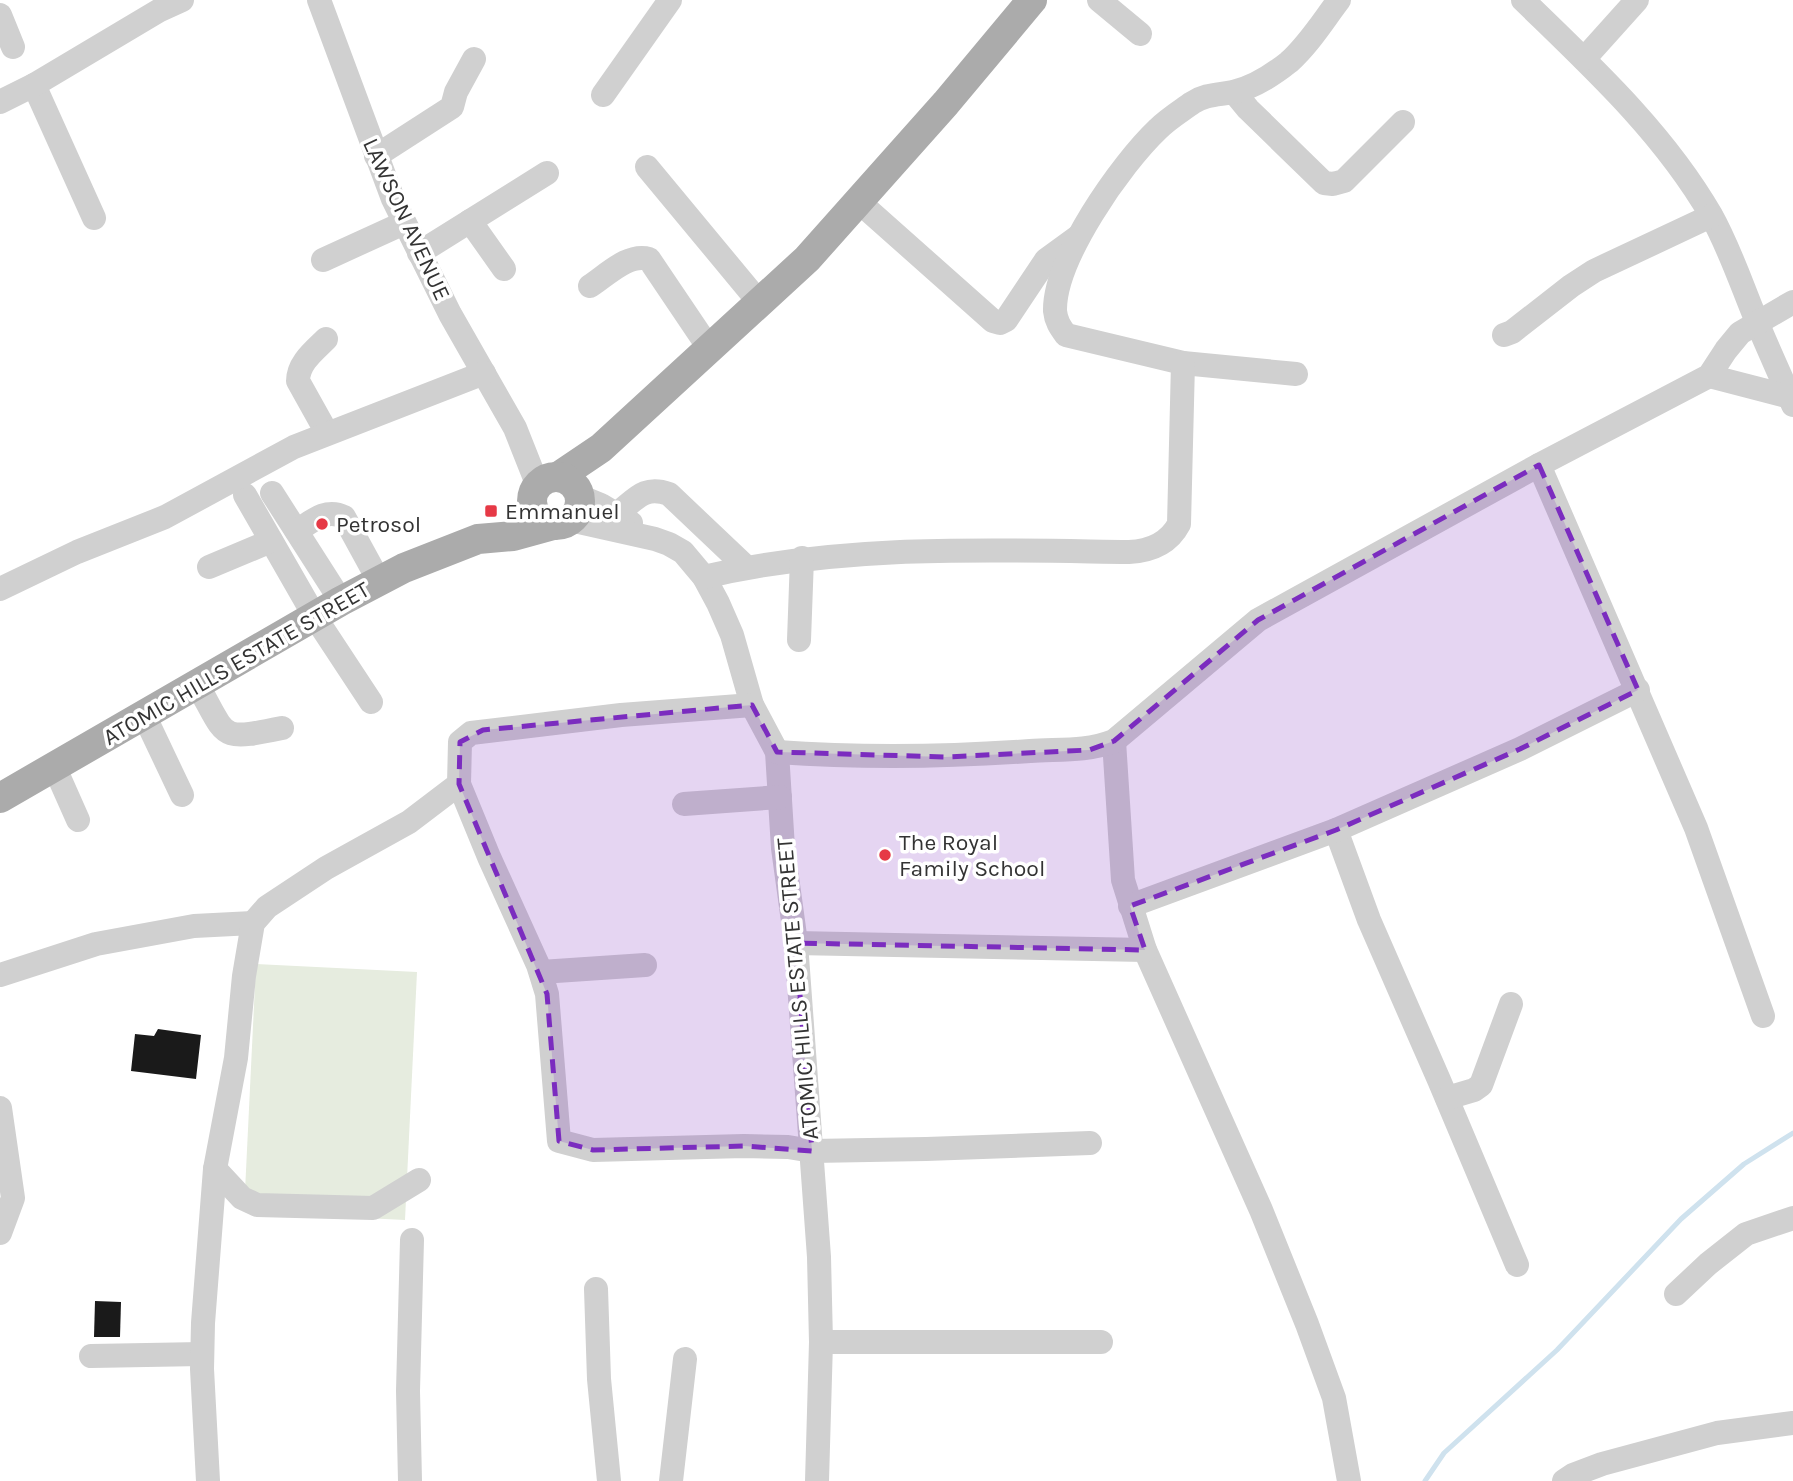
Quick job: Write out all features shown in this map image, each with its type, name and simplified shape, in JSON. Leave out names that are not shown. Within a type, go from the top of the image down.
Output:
[{"type":"main road","points":[[557,496],[601,448],[807,259],[1032,0]]},
{"type":"main road","name":"ATOMIC HILLS ESTATE STREET","points":[[0,798],[341,601],[444,551],[478,538],[513,536],[557,496]]},
{"type":"street","points":[[0,102],[182,0]]},
{"type":"street","name":"LAWSON AVENUE","points":[[318,0],[404,223],[484,373],[557,496]]},
{"type":"street","points":[[603,95],[670,0]]},
{"type":"street","points":[[1099,0],[1140,34]]},
{"type":"street","points":[[1296,374],[1183,363],[1066,335],[1058,325],[1055,311],[1062,278],[1080,236],[1121,172],[1159,128],[1203,97],[1234,92],[1257,83],[1288,62],[1308,41],[1339,0]]},
{"type":"street","points":[[1523,0],[1584,59],[1667,150],[1711,216],[1729,251],[1791,401]]},
{"type":"street","points":[[1584,59],[1637,0]]},
{"type":"street","points":[[0,15],[13,47]]},
{"type":"street","points":[[376,156],[452,107],[456,92],[474,59]]},
{"type":"street","points":[[34,85],[94,218]]},
{"type":"street","points":[[1234,92],[1248,110],[1324,183],[1344,181],[1403,121]]},
{"type":"street","points":[[647,167],[759,302]]},
{"type":"street","points":[[419,253],[547,173]]},
{"type":"street","points":[[859,202],[993,321],[1000,323],[1006,320],[1046,260],[1080,236]]},
{"type":"street","points":[[1504,335],[1512,332],[1594,271],[1711,216]]},
{"type":"street","points":[[470,221],[504,269]]},
{"type":"street","points":[[323,260],[404,223]]},
{"type":"street","points":[[590,286],[632,258],[641,256],[649,259],[709,348]]},
{"type":"street","points":[[777,752],[838,757],[945,757],[1089,750],[1114,741],[1258,620],[1326,580],[1709,376],[1740,333],[1793,302]]},
{"type":"street","points":[[326,338],[303,363],[298,373],[298,382],[327,433]]},
{"type":"street","points":[[704,576],[802,558],[933,552],[1129,552],[1141,551],[1164,542],[1174,534],[1181,513],[1183,363]]},
{"type":"street","points":[[0,589],[76,552],[165,517],[294,447],[484,373]]},
{"type":"street","points":[[1709,376],[1791,401]]},
{"type":"street","points":[[1539,465],[1696,828],[1763,1016]]},
{"type":"street","points":[[617,514],[647,490],[655,489],[669,494],[747,567]]},
{"type":"street","points":[[272,493],[341,601]]},
{"type":"street","points":[[245,495],[315,617],[371,702]]},
{"type":"street","name":"ATOMIC HILLS ESTATE STREET","points":[[557,496],[617,514],[655,539]]},
{"type":"street","name":"ATOMIC HILLS ESTATE STREET","points":[[557,496],[669,544],[683,552],[704,576],[732,635],[752,705],[777,752],[783,848],[796,943],[813,1151],[821,1342],[817,1481]]},
{"type":"street","points":[[297,531],[327,513],[344,517],[379,582]]},
{"type":"street","points":[[683,552],[700,524]]},
{"type":"street","points":[[209,567],[271,541]]},
{"type":"street","points":[[799,640],[802,558]]},
{"type":"street","points":[[197,684],[223,730],[231,735],[243,736],[282,728]]},
{"type":"street","points":[[1130,906],[1336,830],[1520,749],[1638,690]]},
{"type":"street","points":[[752,705],[621,715],[471,733],[460,742],[458,784],[541,972],[547,995],[559,1141],[593,1150],[744,1146],[788,1147],[813,1151],[1090,1143]]},
{"type":"street","points":[[144,715],[182,795]]},
{"type":"street","points":[[1114,741],[1123,880],[1130,906],[1145,950],[1261,1210],[1307,1324],[1334,1398],[1349,1481]]},
{"type":"street","points":[[54,766],[78,820]]},
{"type":"street","points":[[208,1481],[202,1354],[215,1169],[236,1058],[244,976],[253,923],[267,907],[326,868],[409,822],[458,784]]},
{"type":"street","points":[[684,804],[780,797]]},
{"type":"street","points":[[1336,830],[1368,920],[1517,1265]]},
{"type":"street","points":[[0,975],[96,944],[194,926],[253,923]]},
{"type":"street","points":[[796,943],[1145,950]]},
{"type":"street","points":[[541,972],[645,965]]},
{"type":"street","points":[[1447,1098],[1474,1090],[1481,1085],[1511,1004]]},
{"type":"street","points":[[0,1108],[13,1198],[0,1233]]},
{"type":"street","points":[[215,1169],[242,1198],[257,1205],[373,1208],[419,1180]]},
{"type":"street","points":[[1676,1294],[1746,1234],[1793,1218]]},
{"type":"street","points":[[410,1481],[409,1298],[412,1240]]},
{"type":"street","points":[[597,1289],[599,1379],[609,1481]]},
{"type":"street","points":[[821,1342],[1101,1342]]},
{"type":"street","points":[[91,1356],[202,1354]]},
{"type":"street","points":[[671,1481],[685,1359]]},
{"type":"street","points":[[1564,1481],[1602,1464],[1717,1433],[1793,1423]]},
{"type":"highlighted area","points":[[1539,465],[1638,690],[1520,749],[1336,830],[1130,906],[1145,950],[796,943],[812,1151],[744,1146],[593,1150],[559,1141],[547,994],[459,784],[460,742],[483,730],[752,705],[777,752],[945,757],[1089,750],[1114,741],[1258,620]]},
{"type":"shaded area","points":[[256,964],[417,972],[405,1220],[244,1212]]},
{"type":"building","points":[[158,1029],[201,1035],[196,1079],[131,1071],[135,1034],[154,1036]]},
{"type":"building","points":[[95,1301],[121,1302],[120,1337],[94,1337]]},
{"type":"waterway","points":[[1425,1481],[1444,1453],[1557,1350],[1681,1219],[1744,1164],[1793,1133]]},
{"type":"place","name":"Emmanuel","points":[[491,511]]},
{"type":"place","name":"Petrosol","points":[[322,524]]},
{"type":"place","name":"The Royal Family School","points":[[885,855]]}]
